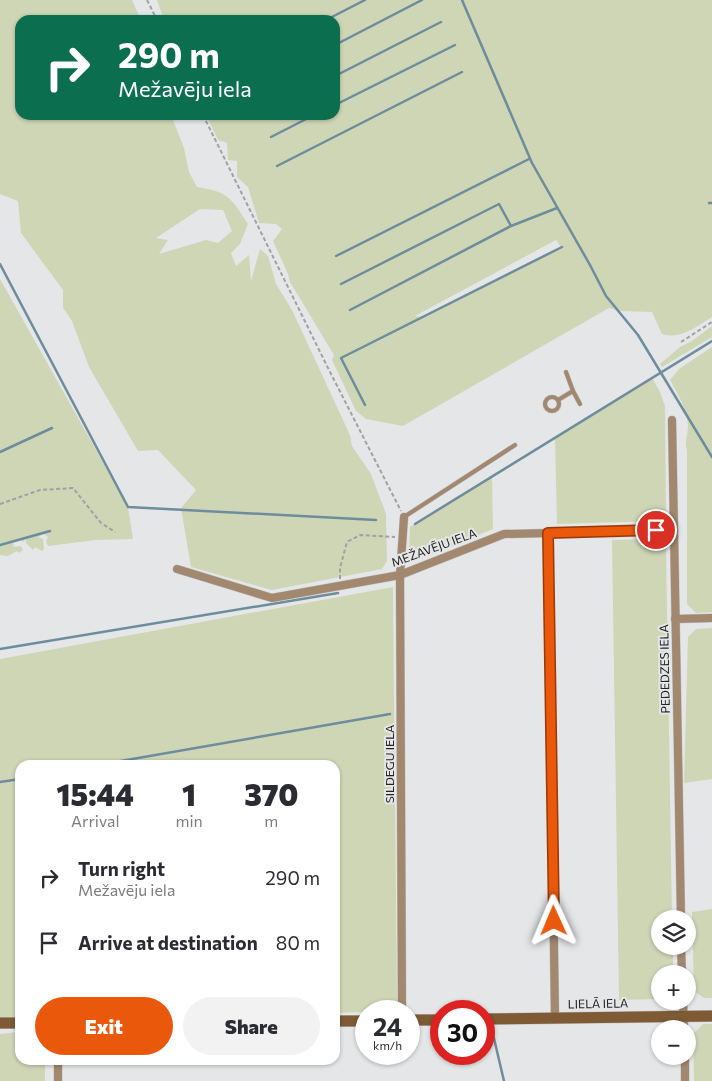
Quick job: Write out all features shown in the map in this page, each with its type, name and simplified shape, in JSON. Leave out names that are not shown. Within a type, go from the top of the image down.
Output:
[{"type":"street","name":"PEDEDZES IELA","points":[[672,420],[680,910]]},
{"type":"street","name":"SILDEGU IELA","points":[[402,1000],[400,575],[404,517]]},
{"type":"street","name":"MEŽAVĒJU IELA","points":[[177,569],[272,598],[400,575],[504,534],[673,530]]},
{"type":"street","points":[[548,533],[555,1018]]},
{"type":"street","points":[[675,619],[712,618]]},
{"type":"street","points":[[684,1010],[684,1017]]},
{"type":"street","name":"LIELĀ IELA","points":[[495,1019],[712,1016]]},
{"type":"street","points":[[340,1021],[355,1021]]},
{"type":"street","points":[[0,1023],[15,1023]]},
{"type":"street","points":[[58,1065],[58,1081]]},
{"type":"street","points":[[685,1065],[685,1081]]},
{"type":"lane","points":[[566,372],[580,404]]},
{"type":"lane","points":[[558,400],[573,391]]},
{"type":"lane","points":[[404,517],[515,445]]},
{"type":"path","points":[[147,0],[154,15]]},
{"type":"path","points":[[205,120],[404,517]]},
{"type":"path","points":[[681,342],[712,322]]},
{"type":"path","points":[[0,504],[40,490],[73,488],[100,523],[115,532]]},
{"type":"path","points":[[340,585],[340,568],[347,542],[360,535],[402,538]]},
{"type":"green space","points":[[0,0],[132,0],[139,15],[15,15],[15,120],[173,120],[184,148],[189,172],[197,187],[223,194],[233,202],[248,224],[240,244],[231,253],[236,266],[249,255],[251,281],[260,249],[268,256],[276,284],[292,310],[350,435],[352,446],[371,474],[386,514],[387,561],[382,569],[272,590],[191,567],[181,508],[196,490],[158,450],[138,451],[89,367],[72,321],[63,308],[63,290],[21,233],[18,201],[0,194]],"holes":[[[200,209],[223,210],[232,231],[218,243],[206,240],[159,254],[168,240],[156,238]]]},
{"type":"green space","points":[[157,0],[712,0],[712,317],[682,334],[669,335],[662,334],[652,312],[620,311],[609,308],[403,426],[366,419],[356,411],[332,360],[334,355],[290,282],[273,241],[282,229],[276,224],[259,223],[248,187],[237,177],[237,161],[228,160],[227,143],[218,140],[208,120],[340,120],[340,15],[162,15]],"holes":[[[556,240],[561,247],[422,317],[415,316]]]},
{"type":"green space","points":[[0,279],[128,507],[133,539],[96,540],[48,546],[46,541],[48,537],[44,534],[38,537],[43,539],[44,549],[42,551],[35,547],[33,550],[26,543],[26,539],[23,542],[18,539],[13,543],[14,547],[21,546],[23,550],[8,556],[0,555]]},
{"type":"green space","points":[[712,326],[712,337],[662,367],[660,364],[680,347],[692,341]]},
{"type":"green space","points":[[712,347],[712,612],[696,613],[687,604],[686,444],[688,426],[684,407],[670,380],[679,369]]},
{"type":"green space","points":[[652,378],[665,406],[666,514],[658,521],[557,524],[555,438]]},
{"type":"green space","points":[[492,477],[493,529],[426,557],[423,551],[409,556],[410,527]]},
{"type":"green space","points":[[659,539],[666,546],[672,910],[651,910],[651,955],[673,955],[673,965],[651,965],[651,999],[619,1000],[612,540]]},
{"type":"green space","points":[[393,587],[397,1000],[355,1000],[355,1012],[340,1013],[340,760],[15,760],[15,1017],[0,1017],[0,659]]},
{"type":"green space","points":[[712,628],[712,779],[684,783],[688,637],[696,629]]},
{"type":"green space","points":[[712,909],[712,998],[704,998],[696,992],[696,965],[693,965],[693,955],[696,955],[696,911]]},
{"type":"green space","points":[[703,1024],[712,1024],[712,1081],[694,1081],[696,1031]]},
{"type":"green space","points":[[15,1032],[15,1065],[45,1065],[45,1081],[0,1081],[0,1034]]},
{"type":"waterway","points":[[336,15],[365,0]]},
{"type":"waterway","points":[[340,42],[422,0]]},
{"type":"waterway","points":[[462,0],[532,163],[606,296],[638,335],[712,457]]},
{"type":"waterway","points":[[340,73],[441,22]]},
{"type":"waterway","points":[[340,102],[455,45]]},
{"type":"waterway","points":[[277,166],[462,72]]},
{"type":"waterway","points":[[271,137],[304,120]]},
{"type":"waterway","points":[[336,256],[529,159]]},
{"type":"waterway","points":[[341,284],[499,204],[511,226]]},
{"type":"waterway","points":[[350,310],[511,226],[557,208]]},
{"type":"waterway","points":[[365,405],[341,358],[562,247]]},
{"type":"waterway","points":[[0,264],[128,507],[376,520]]},
{"type":"waterway","points":[[415,524],[712,341]]},
{"type":"waterway","points":[[0,452],[52,428]]},
{"type":"waterway","points":[[0,545],[50,531]]},
{"type":"waterway","points":[[0,649],[338,593]]},
{"type":"waterway","points":[[127,760],[390,714]]},
{"type":"waterway","points":[[0,782],[15,780]]},
{"type":"waterway","points":[[495,1043],[504,1081]]},
{"type":"route","points":[[554,921],[548,533],[656,530]]}]
